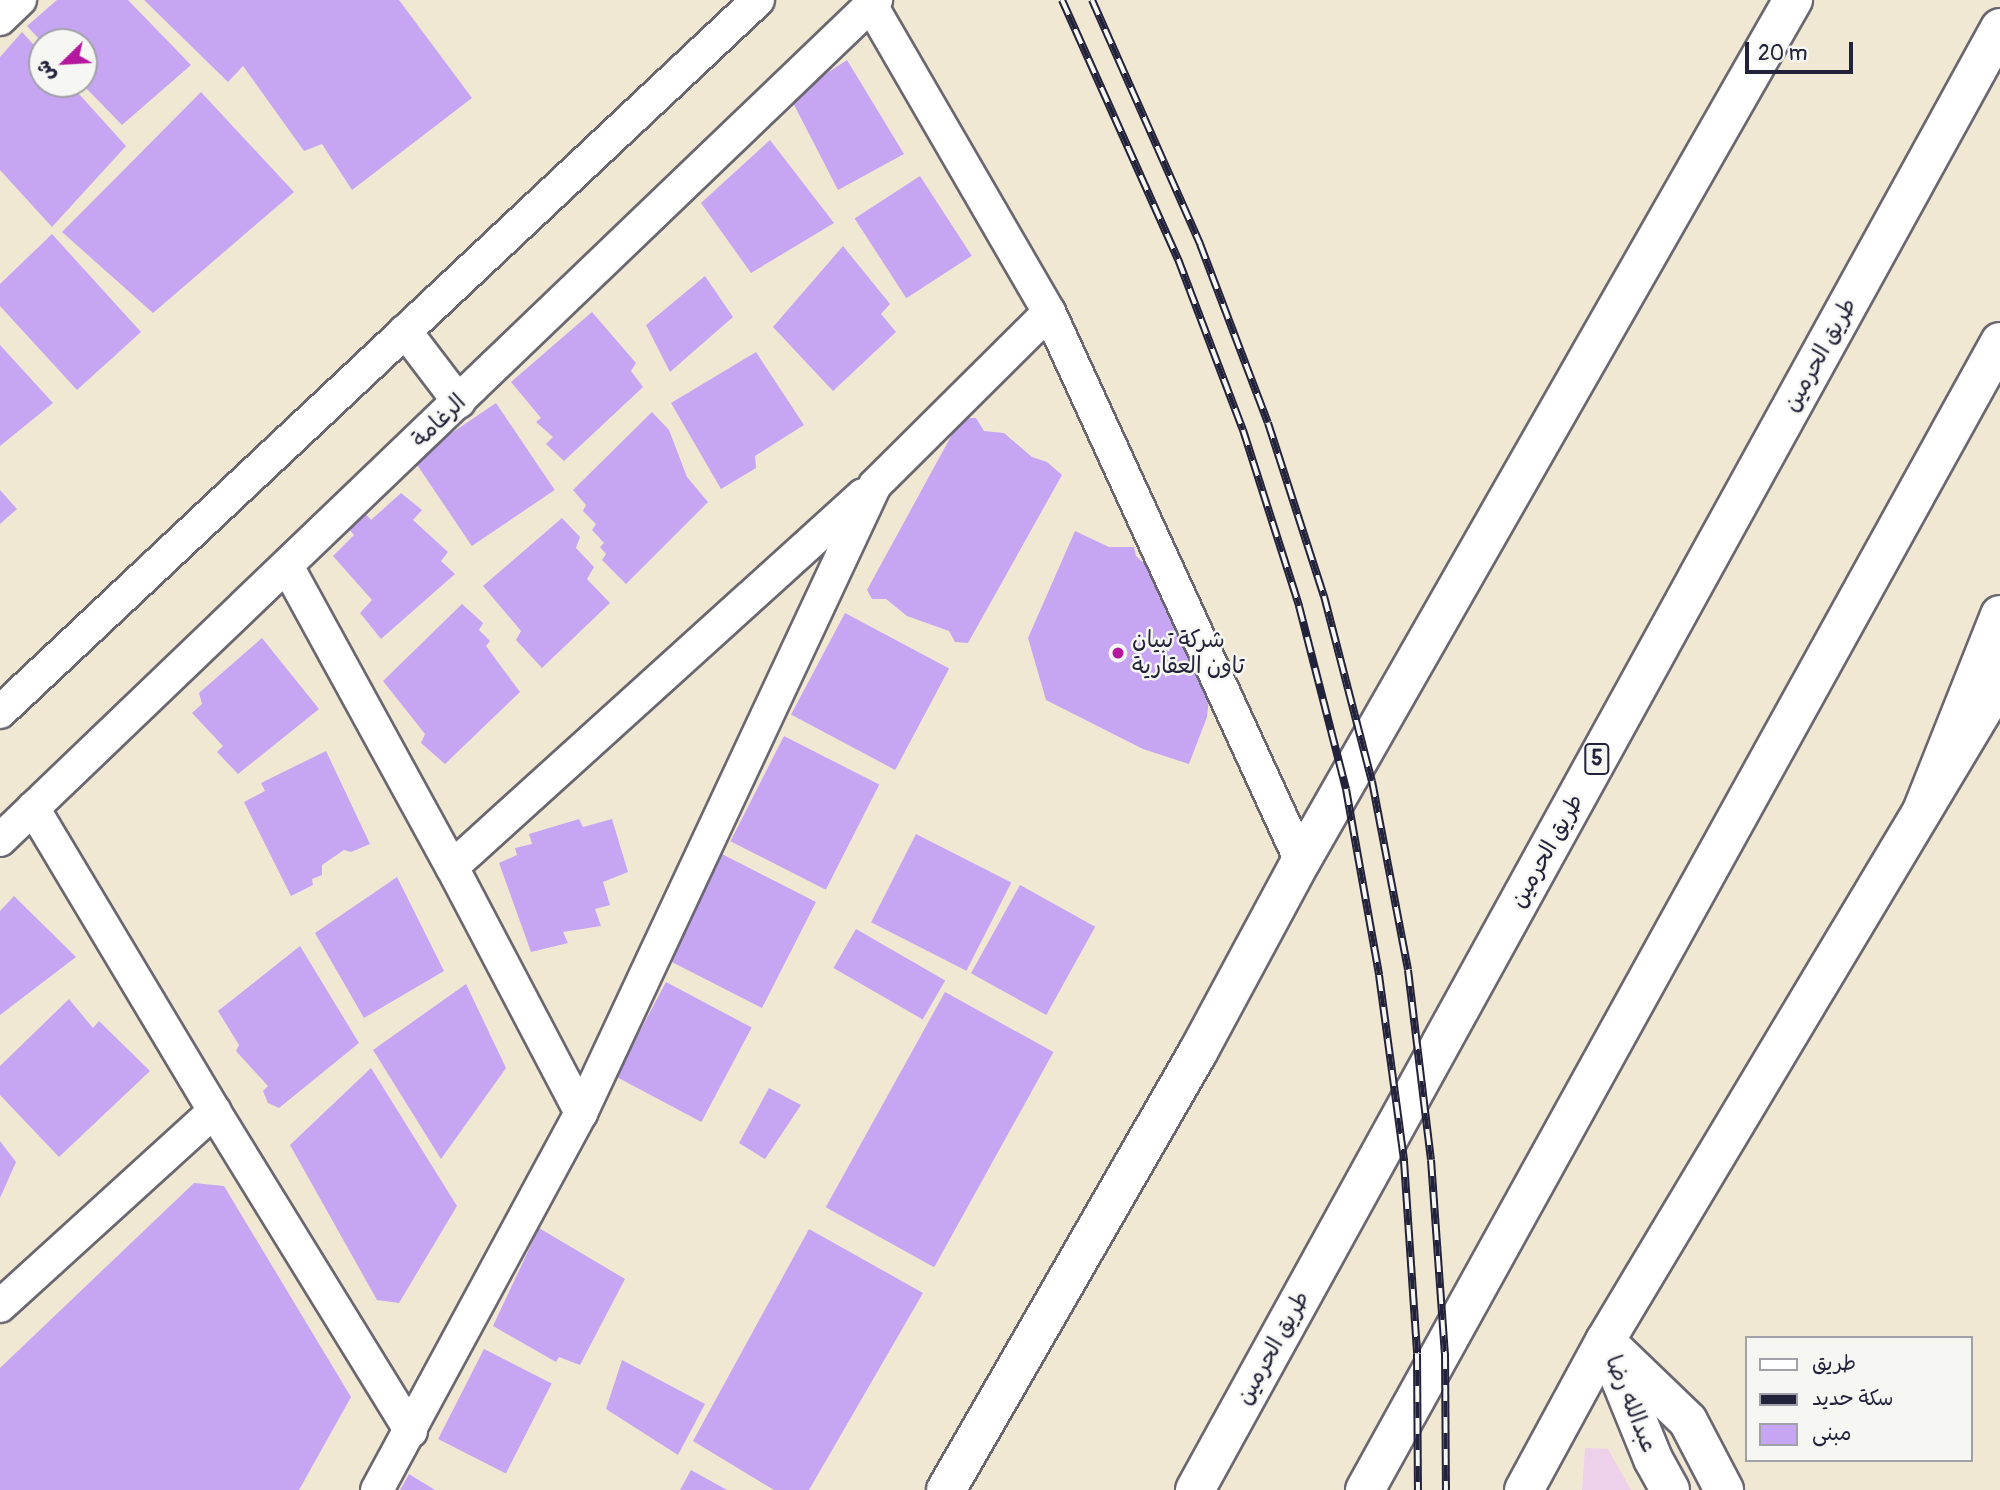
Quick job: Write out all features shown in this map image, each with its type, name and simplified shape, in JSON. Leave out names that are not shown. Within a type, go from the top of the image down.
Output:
[{"type":"main road","points":[[946,1490],[1198,1052],[1301,861],[1793,0]]},
{"type":"main road","name":"طريق الحرمين","points":[[1195,1490],[2000,29]]},
{"type":"main road","points":[[1365,1490],[2000,342]]},
{"type":"main road","points":[[1922,811],[2000,615]]},
{"type":"main road","points":[[1524,1490],[1605,1341],[2000,681]]},
{"type":"main road","name":"عبدالله رضا","points":[[1605,1341],[1653,1459],[1670,1490]]},
{"type":"main road","name":"عبدالله رضا","points":[[1605,1341],[1688,1421],[1724,1490]]},
{"type":"main road","points":[[972,1490],[1020,1361]]},
{"type":"street","points":[[0,19],[20,0]]},
{"type":"street","points":[[874,2],[1049,312],[1301,861]]},
{"type":"street","name":"الرغامة","points":[[0,840],[874,2]]},
{"type":"street","points":[[0,712],[750,4]]},
{"type":"street","points":[[377,1490],[581,1113],[875,485],[1049,312]]},
{"type":"street","points":[[405,331],[458,401]]},
{"type":"street","points":[[452,867],[880,480]]},
{"type":"street","points":[[287,566],[452,867],[581,1113]]},
{"type":"street","points":[[33,808],[214,1111],[411,1431]]},
{"type":"street","points":[[0,1306],[214,1111]]},
{"type":"shaded area","points":[[1585,1448],[1608,1449],[1631,1490],[1582,1490]]},
{"type":"building","points":[[57,0],[128,0],[191,65],[122,125],[96,98],[98,98],[98,28],[27,26]]},
{"type":"building","points":[[144,0],[399,0],[472,98],[352,190],[322,144],[304,151],[243,66],[228,82]]},
{"type":"building","points":[[22,32],[28,39],[28,98],[83,98],[126,146],[52,227],[0,170],[0,57]]},
{"type":"building","points":[[847,60],[904,154],[838,190],[790,97]]},
{"type":"building","points":[[201,92],[294,192],[153,313],[62,232]]},
{"type":"building","points":[[770,140],[834,223],[751,273],[701,203]]},
{"type":"building","points":[[920,176],[972,256],[906,298],[855,218]]},
{"type":"building","points":[[52,234],[141,332],[77,390],[0,306],[0,284]]},
{"type":"building","points":[[843,246],[890,304],[881,314],[896,332],[833,391],[773,327]]},
{"type":"building","points":[[705,276],[733,317],[670,372],[646,325]]},
{"type":"building","points":[[592,312],[636,363],[631,371],[643,387],[564,461],[546,444],[553,437],[536,422],[541,418],[511,382]]},
{"type":"building","points":[[0,345],[53,403],[0,446]]},
{"type":"building","points":[[756,352],[804,425],[755,456],[756,468],[721,489],[671,403]]},
{"type":"building","points":[[496,403],[555,490],[472,546],[413,459]]},
{"type":"building","points":[[652,412],[669,430],[687,477],[708,502],[626,584],[602,560],[606,554],[600,547],[604,543],[592,530],[596,524],[583,511],[586,505],[573,490]]},
{"type":"building","points":[[961,418],[976,418],[984,431],[1004,433],[1032,457],[1047,462],[1062,475],[968,643],[955,642],[949,631],[907,616],[886,599],[872,599],[867,590]]},
{"type":"building","points":[[0,490],[17,509],[0,524]]},
{"type":"building","points":[[401,493],[422,510],[413,520],[448,552],[441,561],[455,574],[381,639],[360,613],[372,600],[333,556],[354,535],[347,527],[364,512],[371,520]]},
{"type":"building","points":[[562,518],[580,537],[576,548],[594,567],[587,579],[610,603],[542,668],[516,640],[521,631],[483,586]]},
{"type":"building","name":"شركة تبيان تاون العقارية","points":[[1075,531],[1109,547],[1134,547],[1136,556],[1162,580],[1212,668],[1207,717],[1189,764],[1143,749],[1046,700],[1028,638]]},
{"type":"building","points":[[462,604],[483,623],[479,630],[490,641],[486,646],[520,692],[445,764],[421,743],[425,734],[383,681]]},
{"type":"building","points":[[845,613],[949,668],[895,770],[791,715]]},
{"type":"building","points":[[262,638],[319,709],[238,774],[217,752],[223,746],[192,713],[202,704],[199,693]]},
{"type":"building","points":[[784,736],[879,785],[826,890],[730,841]]},
{"type":"building","points":[[326,751],[370,844],[351,852],[344,850],[322,865],[322,875],[312,879],[313,885],[291,896],[244,802],[265,791],[261,783]]},
{"type":"building","points":[[579,819],[583,827],[612,819],[628,872],[603,882],[610,905],[595,909],[601,926],[563,932],[568,943],[531,952],[499,863],[517,855],[515,848],[532,844],[529,834]]},
{"type":"building","points":[[916,834],[1011,883],[966,971],[871,922]]},
{"type":"building","points":[[718,852],[816,902],[762,1008],[664,958]]},
{"type":"building","points":[[397,877],[444,971],[364,1018],[315,933]]},
{"type":"building","points":[[1020,885],[1095,927],[1046,1015],[971,973]]},
{"type":"building","points":[[14,896],[76,957],[0,1015],[0,911]]},
{"type":"building","points":[[856,929],[945,980],[923,1019],[834,968]]},
{"type":"building","points":[[300,946],[359,1043],[279,1108],[268,1103],[263,1091],[268,1086],[236,1051],[239,1045],[218,1011]]},
{"type":"building","points":[[666,982],[752,1028],[701,1122],[616,1076]]},
{"type":"building","points":[[466,984],[506,1068],[441,1159],[373,1050]]},
{"type":"building","points":[[945,992],[1053,1052],[934,1267],[826,1207]]},
{"type":"building","points":[[69,999],[93,1028],[99,1021],[150,1071],[59,1157],[0,1095],[0,1066]]},
{"type":"building","points":[[371,1068],[457,1206],[399,1303],[377,1300],[290,1145]]},
{"type":"building","points":[[769,1088],[801,1105],[765,1159],[739,1143]]},
{"type":"building","points":[[0,1141],[16,1162],[0,1198]]},
{"type":"building","points":[[194,1183],[224,1186],[351,1397],[299,1490],[0,1490],[0,1368]]},
{"type":"building","points":[[539,1228],[625,1279],[580,1365],[559,1357],[556,1362],[493,1326]]},
{"type":"building","points":[[809,1229],[923,1293],[809,1490],[774,1490],[693,1441]]},
{"type":"building","points":[[484,1349],[552,1384],[506,1473],[438,1439]]},
{"type":"building","points":[[622,1360],[705,1404],[678,1455],[606,1409]]},
{"type":"building","points":[[691,1470],[727,1490],[680,1490]]},
{"type":"building","points":[[409,1474],[435,1490],[400,1490]]},
{"type":"railway","points":[[1062,0],[1178,259],[1243,430],[1299,606],[1346,789],[1379,975],[1404,1161],[1417,1354],[1418,1490]]},
{"type":"railway","points":[[1092,0],[1200,244],[1268,423],[1324,596],[1372,781],[1408,970],[1431,1160],[1445,1353],[1446,1490]]},
{"type":"place","name":"شركة تبيان تاون العقارية","points":[[1118,653]]}]
